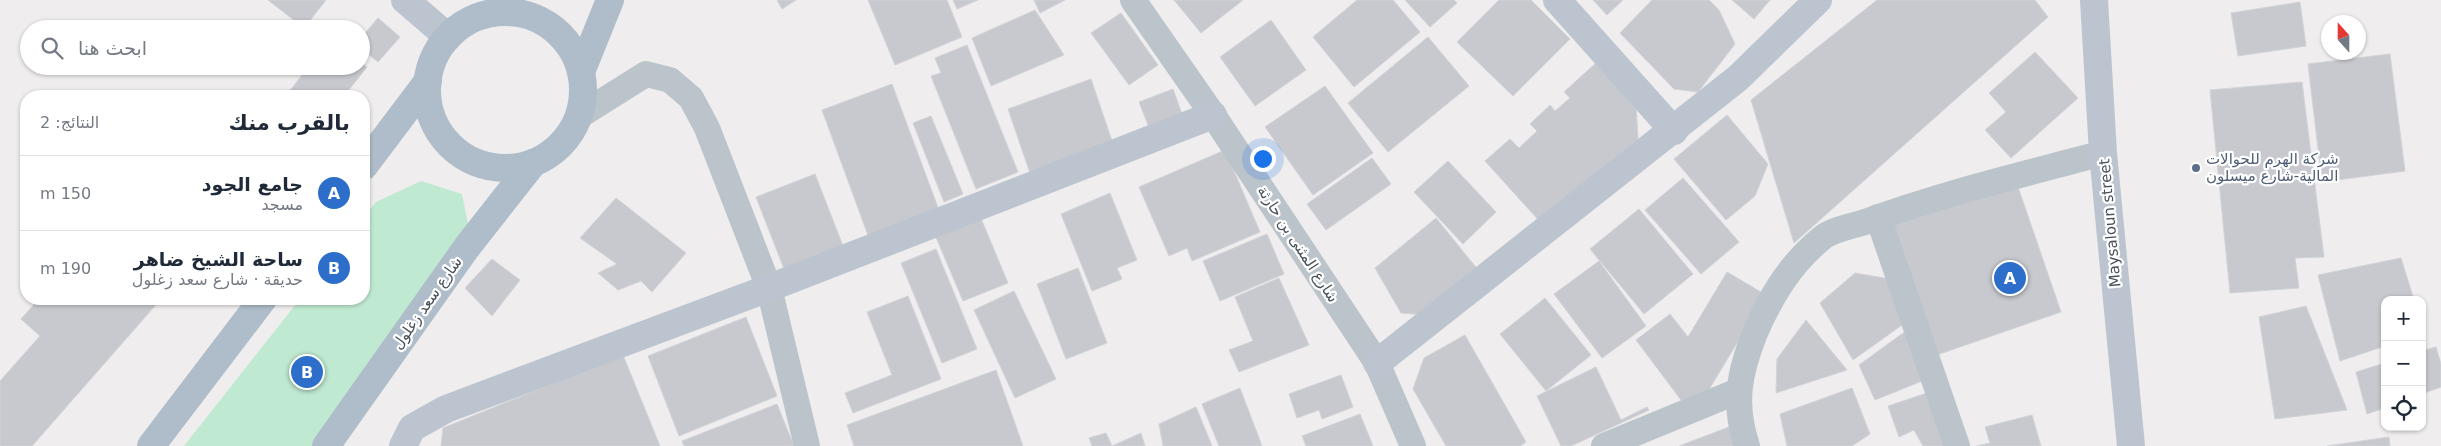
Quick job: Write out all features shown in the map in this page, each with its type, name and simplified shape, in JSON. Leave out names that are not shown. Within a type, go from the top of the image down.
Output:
[{"type":"main road","points":[[581,72],[610,0]]},
{"type":"main road","points":[[492,8],[533,17],[555,29],[571,48],[581,72],[585,93],[579,116],[569,136],[558,147],[533,163],[507,168],[481,164],[457,152],[440,133],[429,108],[428,81],[434,58],[448,37],[464,24],[492,8]]},
{"type":"main road","points":[[370,158],[428,81]]},
{"type":"main road","name":"شارع سعد زغلول","points":[[326,446],[467,247],[533,163]]},
{"type":"main road","points":[[152,446],[258,305]]},
{"type":"street","points":[[405,0],[448,37]]},
{"type":"street","name":"شارع المثنى بن حارثة","points":[[1133,0],[1213,115],[1377,363],[1413,446]]},
{"type":"street","points":[[1557,0],[1674,131]]},
{"type":"street","points":[[1377,363],[1674,131],[1738,78],[1818,0]]},
{"type":"street","name":"Maysaloun street","points":[[2094,0],[2103,153],[2131,446]]},
{"type":"street","points":[[579,116],[646,74],[670,80],[691,98],[708,128],[769,288],[807,446]]},
{"type":"street","points":[[403,446],[412,428],[446,409],[769,288],[1213,115]]},
{"type":"street","points":[[1747,446],[1740,426],[1738,391],[1749,348],[1766,308],[1790,268],[1824,237],[1909,206],[2103,153]]},
{"type":"street","points":[[1878,217],[1957,446]]},
{"type":"street","points":[[1604,446],[1738,391]]},
{"type":"green space","points":[[421,181],[462,194],[473,249],[312,446],[184,446],[295,305],[370,305],[370,210],[376,202]]},
{"type":"building","points":[[268,0],[326,0],[310,20],[294,20]]},
{"type":"building","points":[[777,0],[796,0],[782,9]]},
{"type":"building","points":[[868,0],[947,0],[962,37],[895,65]]},
{"type":"building","points":[[953,0],[978,0],[957,9]]},
{"type":"building","points":[[1034,0],[1065,0],[1040,13]]},
{"type":"building","points":[[1174,0],[1243,0],[1201,33]]},
{"type":"building","points":[[1357,0],[1393,0],[1420,32],[1354,87],[1313,37]]},
{"type":"building","points":[[1405,0],[1454,0],[1457,3],[1430,27]]},
{"type":"building","points":[[1499,0],[1531,0],[1570,39],[1513,96],[1457,42]]},
{"type":"building","points":[[1593,0],[1623,0],[1607,15]]},
{"type":"building","points":[[1652,0],[1709,0],[1719,10],[1735,44],[1698,92],[1674,89],[1620,33]]},
{"type":"building","points":[[1732,0],[1770,0],[1754,19]]},
{"type":"building","points":[[1877,0],[2035,0],[2048,17],[1794,243],[1751,100]]},
{"type":"building","points":[[2300,2],[2306,46],[2238,56],[2231,13]]},
{"type":"building","points":[[1035,10],[1064,55],[991,86],[972,38]]},
{"type":"building","points":[[1121,13],[1158,65],[1129,85],[1091,33]]},
{"type":"building","points":[[378,18],[400,37],[378,62],[370,55],[370,27]]},
{"type":"building","points":[[1271,20],[1306,70],[1255,106],[1220,57]]},
{"type":"building","points":[[1428,37],[1469,86],[1388,152],[1348,103]]},
{"type":"building","points":[[967,45],[1018,172],[976,189],[931,76],[941,73],[935,58]]},
{"type":"building","points":[[2035,52],[2078,98],[2011,158],[1985,130],[2006,112],[1989,93]]},
{"type":"building","points":[[2390,54],[2405,171],[2322,182],[2308,64],[2341,60],[2366,60],[2366,57]]},
{"type":"building","points":[[1597,62],[1636,105],[1638,139],[1542,224],[1485,161],[1510,139],[1519,148],[1537,131],[1530,124],[1550,105],[1555,111],[1570,98],[1564,92]]},
{"type":"building","points":[[302,75],[361,75],[349,90],[291,90]]},
{"type":"building","points":[[1091,79],[1113,144],[1030,173],[1008,109]]},
{"type":"building","points":[[2302,82],[2324,257],[2295,258],[2299,288],[2230,293],[2210,90]]},
{"type":"building","points":[[892,84],[940,213],[869,238],[822,110]]},
{"type":"building","points":[[1325,86],[1373,153],[1313,195],[1265,127]]},
{"type":"building","points":[[1173,89],[1183,117],[1150,130],[1139,102]]},
{"type":"building","points":[[1727,115],[1768,164],[1755,196],[1726,220],[1674,159]]},
{"type":"building","points":[[931,116],[963,194],[944,202],[913,123]]},
{"type":"building","points":[[1225,150],[1260,232],[1192,261],[1187,248],[1169,256],[1139,187]]},
{"type":"building","points":[[1372,158],[1391,184],[1326,230],[1307,204]]},
{"type":"building","points":[[1448,161],[1496,212],[1463,244],[1414,192]]},
{"type":"building","points":[[815,174],[843,246],[784,269],[756,197]]},
{"type":"building","points":[[1683,178],[1739,242],[1701,274],[1645,210]]},
{"type":"building","points":[[2016,181],[2061,312],[1931,357],[1886,226]]},
{"type":"building","points":[[1110,193],[1137,260],[1117,268],[1122,279],[1092,291],[1061,214]]},
{"type":"building","points":[[616,198],[686,253],[652,292],[641,281],[618,290],[598,273],[617,264],[580,238]]},
{"type":"building","points":[[1639,209],[1693,274],[1644,314],[1590,249]]},
{"type":"building","points":[[980,216],[1008,283],[963,301],[935,235]]},
{"type":"building","points":[[1436,218],[1479,271],[1426,315],[1401,313],[1375,268]]},
{"type":"building","points":[[1267,234],[1284,274],[1220,301],[1203,261]]},
{"type":"building","points":[[936,249],[977,349],[942,363],[901,263]]},
{"type":"building","points":[[2401,258],[2413,296],[2381,296],[2381,347],[2340,361],[2318,275]]},
{"type":"building","points":[[492,259],[520,280],[492,316],[465,288]]},
{"type":"building","points":[[1599,261],[1646,326],[1602,358],[1554,294]]},
{"type":"building","points":[[1078,268],[1107,343],[1066,359],[1037,284]]},
{"type":"building","points":[[1727,272],[1766,295],[1693,416],[1636,340],[1670,314],[1688,337]]},
{"type":"building","points":[[1855,273],[1890,279],[1909,320],[1853,360],[1820,303]]},
{"type":"building","points":[[1279,278],[1309,345],[1239,372],[1229,350],[1253,341],[1235,297]]},
{"type":"building","points":[[1014,291],[1056,379],[1015,398],[974,310]]},
{"type":"building","points":[[908,296],[941,379],[853,413],[845,393],[892,375],[867,312]]},
{"type":"building","points":[[1545,298],[1591,355],[1546,391],[1500,334]]},
{"type":"building","points":[[34,305],[156,305],[32,446],[0,446],[0,381],[40,336],[21,319]]},
{"type":"building","points":[[2306,306],[2347,410],[2275,419],[2259,317]]},
{"type":"building","points":[[746,317],[777,396],[679,436],[648,356]]},
{"type":"building","points":[[1806,320],[1847,370],[1776,393],[1777,359]]},
{"type":"building","points":[[1910,328],[1932,377],[1875,400],[1859,365]]},
{"type":"building","points":[[1465,335],[1526,442],[1520,446],[1446,446],[1413,389],[1424,358]]},
{"type":"building","points":[[2436,347],[2441,364],[2441,387],[2426,393],[2426,386],[2426,350]]},
{"type":"building","points":[[623,355],[660,446],[441,446],[443,428]]},
{"type":"building","points":[[2381,364],[2381,409],[2367,414],[2356,372]]},
{"type":"building","points":[[1596,367],[1621,420],[1647,407],[1649,410],[1571,446],[1561,446],[1537,396]]},
{"type":"building","points":[[996,370],[1023,446],[854,446],[847,425]]},
{"type":"building","points":[[1341,375],[1353,407],[1322,419],[1319,410],[1297,418],[1289,394]]},
{"type":"building","points":[[1240,388],[1262,446],[1219,446],[1202,404]]},
{"type":"building","points":[[1852,388],[1870,434],[1852,446],[1787,446],[1780,414]]},
{"type":"building","points":[[1936,390],[1956,446],[1923,446],[1914,430],[1899,437],[1888,406]]},
{"type":"building","points":[[777,404],[794,446],[684,446],[682,441]]},
{"type":"building","points":[[1196,407],[1212,446],[1163,446],[1159,424]]},
{"type":"building","points":[[1360,414],[1373,446],[1306,446],[1302,436]]},
{"type":"building","points":[[2032,415],[2041,446],[1976,446],[1990,443],[1985,427]]},
{"type":"building","points":[[1729,427],[1736,446],[1679,446]]},
{"type":"building","points":[[1106,433],[1112,446],[1092,446],[1089,438]]},
{"type":"building","points":[[1141,433],[1145,446],[1112,446]]},
{"type":"building","points":[[2389,437],[2390,446],[2327,446]]},
{"type":"place","name":"شركة الهرم للحوالات المالية-شارع ميسلون","points":[[2196,168]]},
{"type":"place","name":"جامع الجود","points":[[2010,278]]},
{"type":"place","name":"ساحة الشيخ ضاهر","points":[[307,372]]}]
